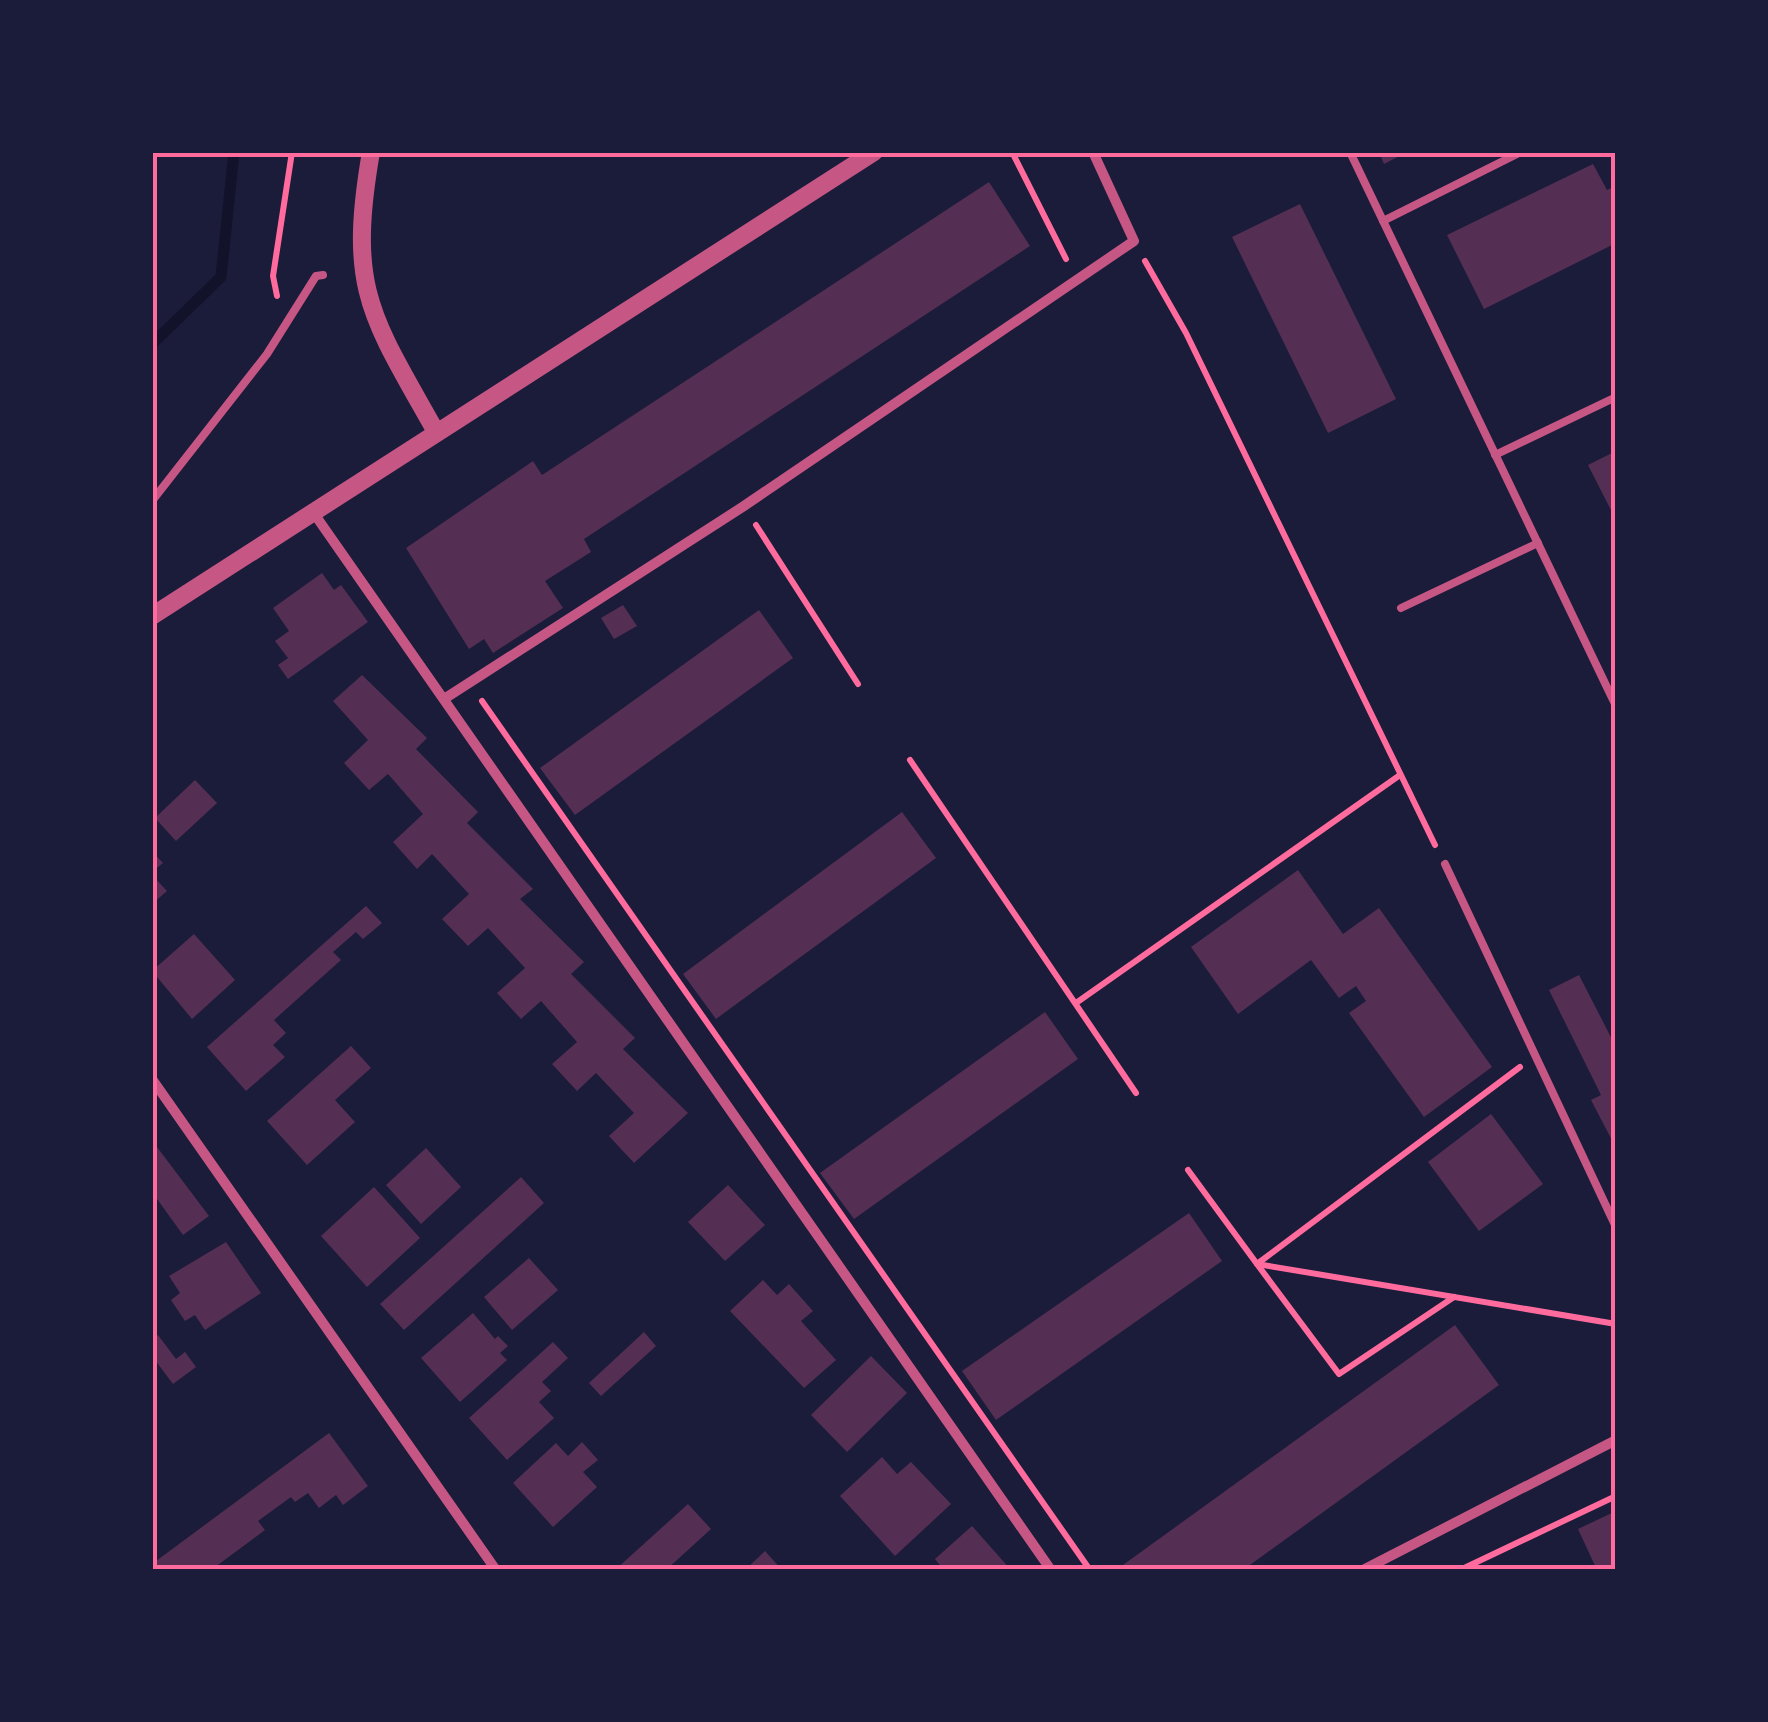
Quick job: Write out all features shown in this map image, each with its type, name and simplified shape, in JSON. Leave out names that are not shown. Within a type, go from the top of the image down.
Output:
[{"type":"street","points":[[372,152],[361,217],[360,268],[366,299],[381,335],[436,432]]},
{"type":"street","points":[[152,616],[874,152]]},
{"type":"street","points":[[444,700],[744,506],[1134,241],[1092,152]]},
{"type":"street","points":[[313,512],[1051,1570]]},
{"type":"street","points":[[152,1079],[496,1570]]},
{"type":"street","points":[[1362,1570],[1616,1440]]},
{"type":"lane","points":[[1350,152],[1616,706]]},
{"type":"lane","points":[[1383,221],[1521,152]]},
{"type":"lane","points":[[152,500],[256,369],[316,276],[323,274]]},
{"type":"lane","points":[[1495,455],[1616,397]]},
{"type":"lane","points":[[1402,608],[1538,543]]},
{"type":"lane","points":[[1445,864],[1616,1227]]},
{"type":"path","points":[[278,302],[273,276],[292,152]]},
{"type":"path","points":[[1012,152],[1077,282]]},
{"type":"path","points":[[1134,241],[1194,351],[1445,864]]},
{"type":"path","points":[[744,506],[858,684]]},
{"type":"path","points":[[469,683],[1090,1570]]},
{"type":"path","points":[[910,760],[1136,1093]]},
{"type":"path","points":[[1076,1003],[1400,775]]},
{"type":"path","points":[[1257,1264],[1535,1056]]},
{"type":"path","points":[[1188,1170],[1340,1374],[1454,1296]]},
{"type":"path","points":[[1257,1264],[1616,1324]]},
{"type":"path","points":[[1460,1570],[1616,1496]]},
{"type":"building","points":[[1379,152],[1407,152],[1384,164]]},
{"type":"building","points":[[1593,164],[1607,190],[1616,186],[1616,243],[1484,309],[1447,235]]},
{"type":"building","points":[[989,182],[1030,246],[584,539],[591,552],[545,581],[563,608],[493,653],[484,639],[469,649],[406,548],[533,461],[542,475]]},
{"type":"building","points":[[1300,204],[1396,399],[1328,433],[1232,237]]},
{"type":"building","points":[[1616,451],[1616,520],[1588,465]]},
{"type":"building","points":[[322,573],[334,590],[341,585],[368,622],[288,679],[278,665],[288,658],[275,641],[289,631],[273,608]]},
{"type":"building","points":[[623,605],[637,626],[614,639],[601,618]]},
{"type":"building","points":[[759,610],[793,658],[575,815],[540,768]]},
{"type":"building","points":[[362,675],[427,738],[416,749],[478,812],[467,823],[533,889],[520,899],[584,962],[571,974],[635,1038],[623,1049],[688,1113],[634,1163],[609,1136],[634,1113],[596,1073],[577,1091],[552,1064],[577,1042],[541,1001],[521,1019],[497,993],[525,968],[488,928],[468,946],[442,919],[469,894],[432,854],[417,869],[393,842],[423,814],[388,774],[369,790],[344,763],[368,740],[333,701]]},
{"type":"building","points":[[195,780],[217,803],[176,841],[155,818]]},
{"type":"building","points":[[902,812],[936,858],[716,1019],[683,974]]},
{"type":"building","points":[[152,851],[163,863],[152,872]]},
{"type":"building","points":[[1298,870],[1343,934],[1379,908],[1492,1067],[1424,1117],[1349,1013],[1366,1001],[1356,986],[1339,998],[1311,960],[1238,1014],[1191,947]]},
{"type":"building","points":[[152,875],[167,891],[152,904]]},
{"type":"building","points":[[366,906],[382,923],[363,939],[356,932],[333,952],[341,960],[274,1020],[286,1033],[273,1045],[285,1057],[246,1091],[207,1047]]},
{"type":"building","points":[[194,934],[235,980],[192,1019],[152,971]]},
{"type":"building","points":[[1579,975],[1616,1047],[1616,1148],[1591,1100],[1601,1095],[1549,990]]},
{"type":"building","points":[[1045,1012],[1078,1059],[854,1219],[820,1173]]},
{"type":"building","points":[[351,1046],[371,1068],[335,1100],[355,1122],[307,1165],[267,1121]]},
{"type":"building","points":[[1491,1114],[1543,1184],[1479,1231],[1428,1162]]},
{"type":"building","points":[[157,1147],[209,1216],[183,1235],[152,1192],[152,1150]]},
{"type":"building","points":[[426,1148],[461,1187],[421,1224],[386,1185]]},
{"type":"building","points":[[521,1177],[544,1203],[404,1330],[380,1304]]},
{"type":"building","points":[[728,1185],[765,1225],[725,1261],[688,1222]]},
{"type":"building","points":[[374,1187],[420,1238],[367,1287],[321,1236]]},
{"type":"building","points":[[1189,1213],[1222,1261],[996,1420],[962,1371]]},
{"type":"building","points":[[226,1242],[261,1293],[205,1330],[195,1315],[185,1321],[171,1300],[180,1293],[169,1276]]},
{"type":"building","points":[[529,1258],[558,1290],[512,1330],[484,1297]]},
{"type":"building","points":[[763,1280],[777,1295],[789,1284],[813,1311],[801,1321],[836,1360],[804,1388],[730,1311]]},
{"type":"building","points":[[473,1313],[495,1339],[498,1336],[508,1346],[500,1353],[507,1360],[460,1402],[421,1358]]},
{"type":"building","points":[[1455,1325],[1499,1385],[1279,1544],[1243,1570],[1116,1570]]},
{"type":"building","points":[[644,1332],[656,1346],[601,1396],[589,1383]]},
{"type":"building","points":[[158,1335],[176,1359],[185,1352],[196,1367],[173,1384],[152,1356],[152,1339]]},
{"type":"building","points":[[553,1342],[568,1358],[542,1382],[551,1391],[539,1402],[554,1418],[507,1460],[469,1418]]},
{"type":"building","points":[[871,1356],[907,1393],[847,1452],[811,1415]]},
{"type":"building","points":[[329,1433],[368,1486],[343,1505],[336,1495],[319,1508],[308,1493],[295,1502],[291,1497],[258,1521],[265,1530],[211,1570],[152,1570],[152,1564]]},
{"type":"building","points":[[582,1442],[598,1460],[583,1472],[597,1487],[553,1527],[513,1483],[556,1443],[568,1456]]},
{"type":"building","points":[[882,1457],[897,1474],[911,1462],[951,1504],[895,1556],[840,1496]]},
{"type":"building","points":[[688,1504],[711,1529],[666,1570],[615,1570]]},
{"type":"building","points":[[1616,1511],[1616,1570],[1597,1570],[1578,1529]]},
{"type":"building","points":[[972,1526],[1011,1570],[944,1570],[935,1559]]},
{"type":"building","points":[[765,1551],[782,1570],[745,1570]]},
{"type":"waterway","points":[[152,344],[221,277],[234,152]]}]
